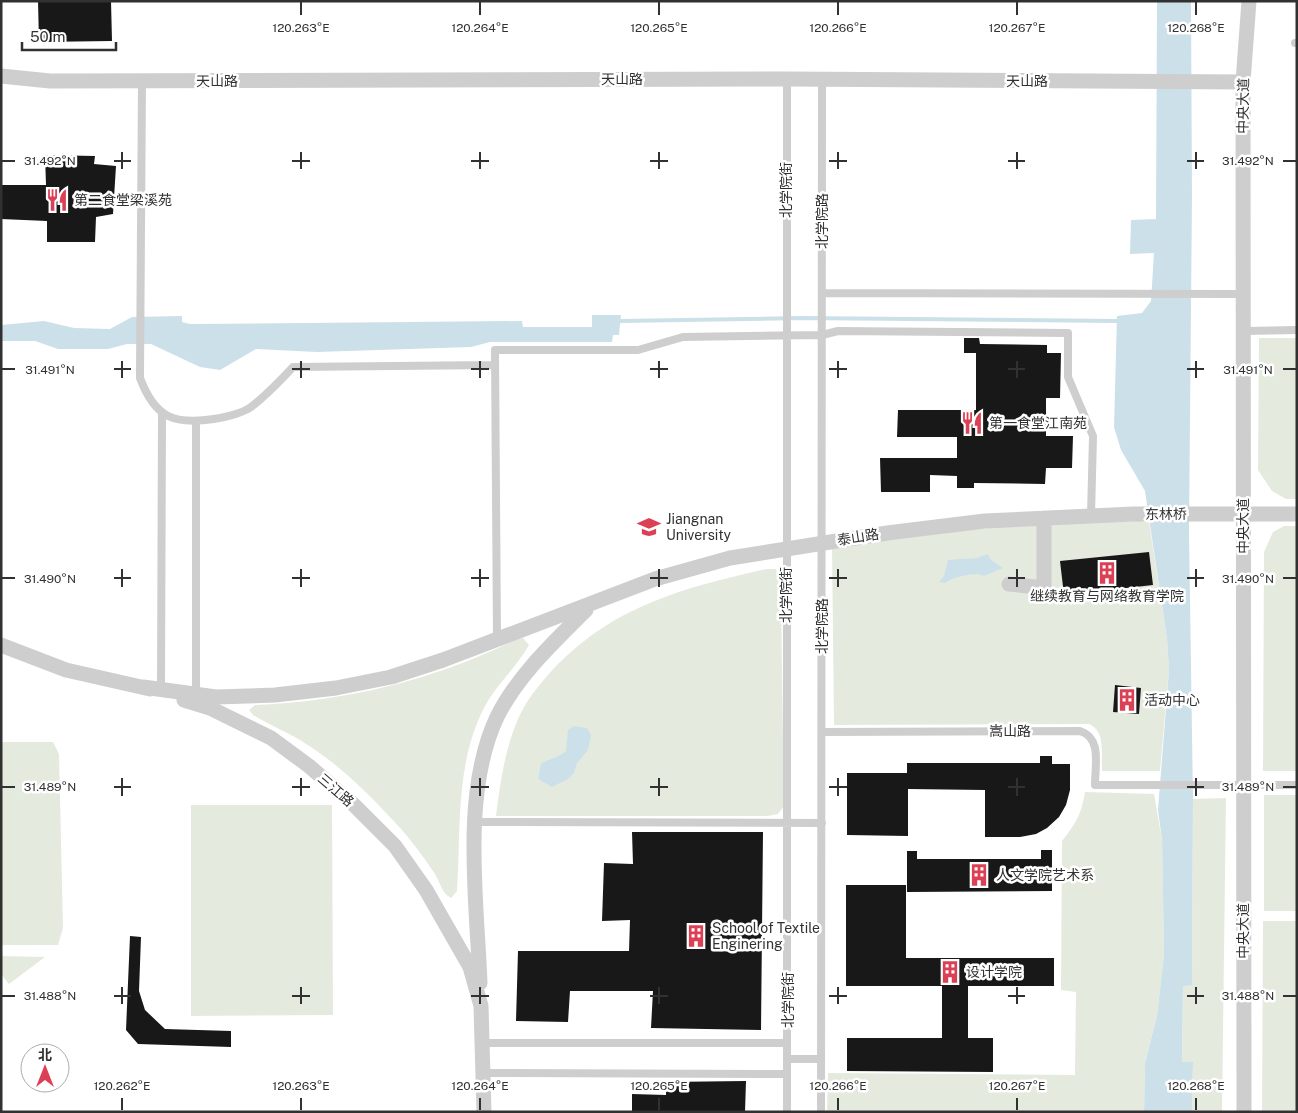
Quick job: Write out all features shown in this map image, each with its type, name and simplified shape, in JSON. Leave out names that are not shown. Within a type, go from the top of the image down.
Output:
[{"type":"street","name":"中央大道","points":[[1244,1112],[1243,82],[1249,1]]},
{"type":"street","name":"天山路","points":[[1,76],[50,81],[787,79],[1243,82]]},
{"type":"street","name":"东林桥","points":[[1133,514],[1243,514]]},
{"type":"street","name":"泰山路","points":[[143,687],[216,697],[275,695],[336,688],[391,677],[497,640],[665,576],[730,558],[822,543],[985,521],[1133,514]]},
{"type":"street","points":[[1243,514],[1297,514]]},
{"type":"street","points":[[1009,584],[1044,588],[1044,518]]},
{"type":"street","points":[[481,1006],[474,822],[485,750],[497,717],[513,691],[535,662],[591,605]]},
{"type":"street","name":"三江路","points":[[1,645],[66,670],[143,687],[210,708],[271,738],[309,766],[354,804],[395,846],[426,890],[470,967],[481,1006],[484,1112]]},
{"type":"lane","name":"北学院街","points":[[787,79],[787,1112]]},
{"type":"lane","name":"北学院路","points":[[820,1112],[822,80]]},
{"type":"lane","points":[[142,81],[140,378],[147,397],[162,414],[178,421],[196,422],[227,417],[249,408],[272,390],[293,367],[495,365]]},
{"type":"lane","points":[[822,294],[1243,294]]},
{"type":"lane","points":[[1243,331],[1297,330]]},
{"type":"lane","points":[[497,640],[495,350],[638,350],[683,337],[822,335],[838,331],[1068,333],[1068,376],[1093,436],[1091,516]]},
{"type":"lane","points":[[161,689],[162,414]]},
{"type":"lane","points":[[196,422],[196,694]]},
{"type":"lane","name":"嵩山路","points":[[822,732],[1080,731],[1089,734],[1094,741],[1095,785],[1243,786]]},
{"type":"lane","points":[[1243,786],[1297,785]]},
{"type":"lane","points":[[474,822],[822,823]]},
{"type":"lane","points":[[482,1043],[787,1043]]},
{"type":"lane","points":[[787,1059],[820,1059]]},
{"type":"lane","points":[[483,1073],[787,1074]]},
{"type":"shaded area","points":[[1259,338],[1297,338],[1297,499],[1286,499],[1272,491],[1258,470]]},
{"type":"shaded area","points":[[1148,515],[1167,639],[1169,670],[1160,771],[1102,771],[1102,744],[1098,732],[1089,724],[834,725],[832,546],[932,533]]},
{"type":"shaded area","points":[[1284,526],[1297,526],[1297,771],[1263,771],[1264,552],[1273,532]]},
{"type":"shaded area","points":[[766,569],[776,569],[781,597],[784,806],[778,814],[768,816],[496,816],[501,779],[513,730],[531,697],[558,664],[581,643],[629,612],[681,591]]},
{"type":"shaded area","points":[[523,638],[529,645],[484,708],[468,752],[461,798],[457,891],[451,898],[443,890],[435,874],[406,835],[358,785],[315,749],[253,715],[249,710],[255,705],[323,699],[389,686],[453,666]]},
{"type":"shaded area","points":[[1,742],[53,742],[59,754],[63,928],[58,945],[1,945]]},
{"type":"shaded area","points":[[1085,792],[1154,794],[1162,840],[1164,954],[1157,1016],[1145,1063],[1144,1112],[827,1112],[828,1073],[1075,1075],[1076,992],[1061,990],[1062,841],[1071,830],[1077,818]]},
{"type":"shaded area","points":[[1264,795],[1297,795],[1297,911],[1264,911]]},
{"type":"shaded area","points":[[1226,798],[1222,1112],[1192,1112],[1193,1063],[1182,1062],[1183,985],[1192,985],[1193,799]]},
{"type":"shaded area","points":[[191,805],[332,805],[333,1015],[191,1016]]},
{"type":"shaded area","points":[[1263,921],[1297,921],[1297,1112],[1262,1112]]},
{"type":"shaded area","points":[[1,956],[45,957],[9,984],[1,974]]},
{"type":"water","points":[[1157,1],[1191,1],[1192,197],[1189,532],[1193,799],[1192,985],[1183,986],[1182,1062],[1193,1062],[1192,1112],[1144,1112],[1145,1063],[1157,1016],[1164,954],[1162,840],[1158,810],[1169,670],[1167,639],[1145,491],[1121,450],[1114,427],[1117,316],[1142,313],[1151,301],[1154,253],[1130,254],[1131,220],[1156,219]]},
{"type":"water","points":[[592,315],[621,315],[619,335],[613,335],[612,342],[490,342],[471,347],[317,352],[256,349],[220,370],[200,367],[151,344],[127,344],[108,349],[58,349],[35,341],[1,341],[1,325],[44,321],[74,328],[110,329],[132,317],[182,316],[182,322],[190,324],[522,321],[523,327],[592,327]]},
{"type":"water","points":[[988,554],[991,560],[1003,568],[984,576],[970,574],[945,583],[939,582],[944,576],[948,560],[977,558]]},
{"type":"water","points":[[574,726],[587,728],[591,735],[588,750],[577,763],[574,773],[568,779],[552,787],[538,779],[541,764],[566,751],[568,730]]},
{"type":"building","points":[[38,1],[111,1],[112,41],[39,42]]},
{"type":"building","name":"第二食堂梁溪苑","points":[[45,155],[95,156],[94,164],[116,166],[113,214],[96,217],[95,242],[47,242],[47,221],[1,219],[1,185],[46,185]]},
{"type":"building","name":"第一食堂江南苑","points":[[964,338],[979,338],[980,344],[1047,345],[1047,353],[1061,353],[1060,398],[1046,398],[1046,436],[1073,436],[1072,468],[1046,468],[1045,484],[974,483],[974,488],[957,488],[957,476],[930,475],[930,492],[881,492],[880,458],[957,458],[957,437],[897,437],[898,410],[976,410],[976,353],[964,353]]},
{"type":"building","name":"继续教育与网络教育学院","points":[[1149,552],[1153,585],[1064,595],[1060,561]]},
{"type":"building","name":"活动中心","points":[[1115,685],[1141,688],[1139,714],[1113,712]]},
{"type":"building","points":[[1040,756],[1052,756],[1052,764],[1070,764],[1070,790],[1066,805],[1059,817],[1047,828],[1036,834],[1020,837],[985,837],[985,790],[908,789],[908,836],[847,835],[847,773],[907,773],[907,763],[1040,763]]},
{"type":"building","name":"School of Textile Enginering","points":[[632,832],[763,832],[761,1030],[651,1028],[653,991],[570,991],[568,1022],[516,1021],[518,951],[629,951],[630,920],[602,921],[604,863],[633,864]]},
{"type":"building","name":"人文学院艺术系","points":[[1041,850],[1052,850],[1052,891],[907,892],[907,851],[917,851],[917,859],[1041,859]]},
{"type":"building","name":"设计学院","points":[[846,885],[906,885],[906,958],[1054,958],[1054,986],[968,986],[968,1038],[993,1038],[993,1072],[847,1071],[847,1038],[942,1038],[942,986],[846,986]]},
{"type":"building","points":[[130,936],[141,937],[139,991],[145,1010],[165,1029],[231,1031],[231,1047],[138,1044],[126,1030]]},
{"type":"building","points":[[746,1081],[745,1112],[632,1112],[632,1094],[666,1095],[666,1082]]},
{"type":"waterway","points":[[620,321],[802,318],[1117,321]]},
{"type":"place","name":"第二食堂梁溪苑","points":[[57,200]]},
{"type":"place","name":"第一食堂江南苑","points":[[972,423]]},
{"type":"place","name":"Jiangnan University","points":[[649,527]]},
{"type":"place","name":"继续教育与网络教育学院","points":[[1107,573]]},
{"type":"place","name":"活动中心","points":[[1127,700]]},
{"type":"place","name":"人文学院艺术系","points":[[979,875]]},
{"type":"place","name":"School of Textile Enginering","points":[[696,936]]},
{"type":"place","name":"设计学院","points":[[950,972]]}]
